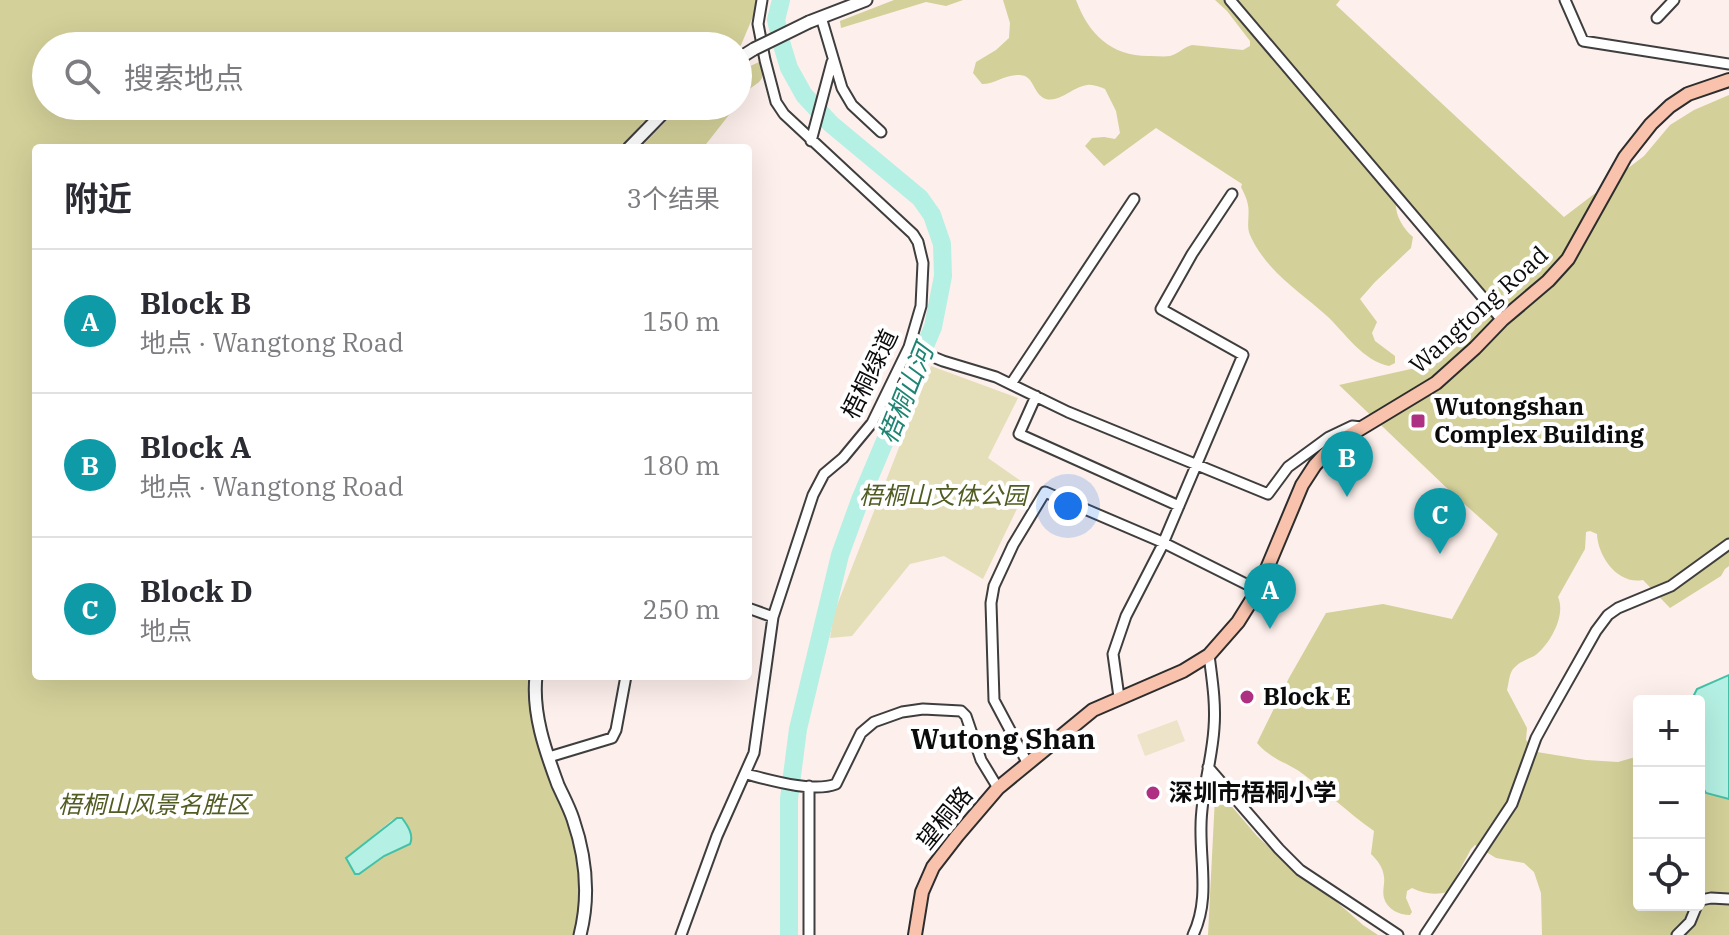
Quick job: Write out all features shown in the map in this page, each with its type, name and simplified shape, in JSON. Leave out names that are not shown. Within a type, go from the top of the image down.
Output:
[{"type":"main road","name":"Wangtong Road","points":[[1209,655],[1238,622],[1258,590],[1302,485],[1329,450],[1436,383],[1548,281],[1568,259],[1625,157],[1651,124],[1688,94],[1729,80]]},
{"type":"main road","name":"望桐路","points":[[915,935],[922,892],[933,867],[998,788],[1093,710],[1183,671],[1209,655]]},
{"type":"street","name":"梧桐绿道","points":[[681,935],[717,836],[754,753],[773,617],[813,495],[824,474],[843,458],[872,423],[912,348],[921,306],[923,263],[913,234],[811,141],[776,102],[758,24],[762,0]]},
{"type":"street","points":[[752,50],[809,22],[866,0]]},
{"type":"street","points":[[1230,0],[1502,320]]},
{"type":"street","points":[[1565,0],[1583,41],[1729,64]]},
{"type":"street","points":[[1657,18],[1674,0]]},
{"type":"street","points":[[821,17],[842,88],[852,105],[881,132]]},
{"type":"street","points":[[811,141],[832,62]]},
{"type":"street","points":[[633,144],[656,120]]},
{"type":"street","points":[[1119,697],[1113,654],[1126,616],[1163,542],[1243,355],[1161,309],[1192,254],[1232,194]]},
{"type":"street","points":[[1011,384],[1134,199]]},
{"type":"street","points":[[912,348],[996,377],[1068,412],[1268,494],[1288,467],[1329,437],[1352,426],[1362,427]]},
{"type":"street","points":[[1036,396],[1019,434],[1179,506]]},
{"type":"street","points":[[1028,764],[994,700],[991,603],[994,586],[1013,545],[1045,492],[1163,542],[1258,590]]},
{"type":"street","points":[[1425,935],[1512,804],[1542,727],[1608,615],[1671,586],[1729,544]]},
{"type":"street","points":[[752,609],[773,617]]},
{"type":"street","points":[[1197,932],[1204,902],[1200,828],[1214,730],[1215,697],[1209,655]]},
{"type":"street","points":[[536,680],[536,710],[549,757],[579,837],[584,863],[585,915],[580,935]]},
{"type":"street","points":[[549,757],[612,738],[625,680]]},
{"type":"street","points":[[746,774],[806,786],[828,787],[836,784],[861,733],[874,722],[902,712],[923,709],[961,711],[966,716],[981,760],[998,788]]},
{"type":"street","points":[[1208,767],[1300,870],[1398,935]]},
{"type":"street","points":[[806,786],[809,935]]},
{"type":"street","points":[[1705,899],[1729,899]]},
{"type":"street","points":[[1677,935],[1690,922],[1695,911]]},
{"type":"green space","name":"梧桐山风景名胜区","points":[[0,0],[758,0],[746,32],[32,32],[32,120],[646,120],[627,144],[32,144],[32,680],[532,680],[583,870],[578,935],[0,935]],"holes":[[[402,818],[408,827],[410,844],[384,856],[359,874],[346,858],[392,820]]]},
{"type":"green space","points":[[894,0],[963,0],[946,6],[926,2],[841,28],[840,21]]},
{"type":"green space","points":[[1003,0],[1076,0],[1088,24],[1104,42],[1125,53],[1163,56],[1173,55],[1192,45],[1243,50],[1250,46],[1250,41],[1215,0],[1228,0],[1396,198],[1400,220],[1413,237],[1411,248],[1360,299],[1377,322],[1372,333],[1375,341],[1395,356],[1395,363],[1389,366],[1380,363],[1355,346],[1265,259],[1249,232],[1248,205],[1242,184],[1156,128],[1104,166],[1085,146],[1092,138],[1115,139],[1120,133],[1116,111],[1105,89],[1087,85],[1051,100],[1041,97],[1024,76],[1010,76],[982,84],[973,73],[976,62],[1009,38],[1010,23]]},
{"type":"green space","points":[[1238,0],[1340,0],[1336,5],[1564,217],[1644,156],[1670,125],[1694,110],[1729,95],[1729,566],[1721,576],[1670,608],[1643,580],[1625,578],[1611,568],[1601,552],[1597,534],[1586,532],[1585,549],[1558,597],[1559,620],[1552,635],[1537,654],[1513,669],[1507,690],[1527,728],[1526,740],[1537,752],[1618,762],[1633,758],[1633,911],[1705,911],[1705,791],[1729,799],[1729,935],[1542,935],[1541,893],[1534,872],[1524,863],[1496,858],[1475,845],[1448,892],[1421,892],[1412,888],[1407,891],[1406,898],[1412,912],[1410,915],[1398,913],[1386,902],[1383,870],[1371,854],[1374,831],[1299,771],[1272,756],[1257,743],[1326,613],[1383,604],[1452,619],[1498,534],[1339,385],[1438,363],[1493,303]]},
{"type":"green space","points":[[761,61],[763,73],[761,80],[752,87],[752,65]]},
{"type":"green space","points":[[667,120],[725,120],[706,144],[644,144]]},
{"type":"green space","name":"梧桐山文体公园","points":[[931,366],[1018,398],[988,458],[1028,486],[983,579],[944,556],[910,564],[852,636],[830,638],[834,613]]},
{"type":"green space","points":[[1222,795],[1257,836],[1305,880],[1321,888],[1378,935],[1208,935],[1215,797]]},
{"type":"shaded area","points":[[1177,720],[1185,741],[1145,756],[1137,735]]},
{"type":"water","points":[[1729,675],[1729,799],[1705,791],[1705,695],[1694,695],[1697,689]]},
{"type":"water","points":[[397,818],[402,818],[408,827],[410,844],[355,874],[346,858]]},
{"type":"waterway","name":"梧桐山河","points":[[781,0],[776,20],[782,45],[789,68],[804,95],[831,124],[920,198],[932,215],[942,244],[943,276],[933,327],[840,555],[798,729],[789,799],[789,935]]},
{"type":"place","name":"Wutongshan Complex Building","points":[[1418,421]]},
{"type":"place","name":"Block A","points":[[1347,497]]},
{"type":"place","name":"Block D","points":[[1440,554]]},
{"type":"place","name":"Block B","points":[[1270,629]]},
{"type":"place","name":"Block E","points":[[1247,697]]},
{"type":"place","name":"深圳市梧桐小学","points":[[1153,793]]},
{"type":"district","name":"Wutong Shan","points":[[1003,739]]}]
